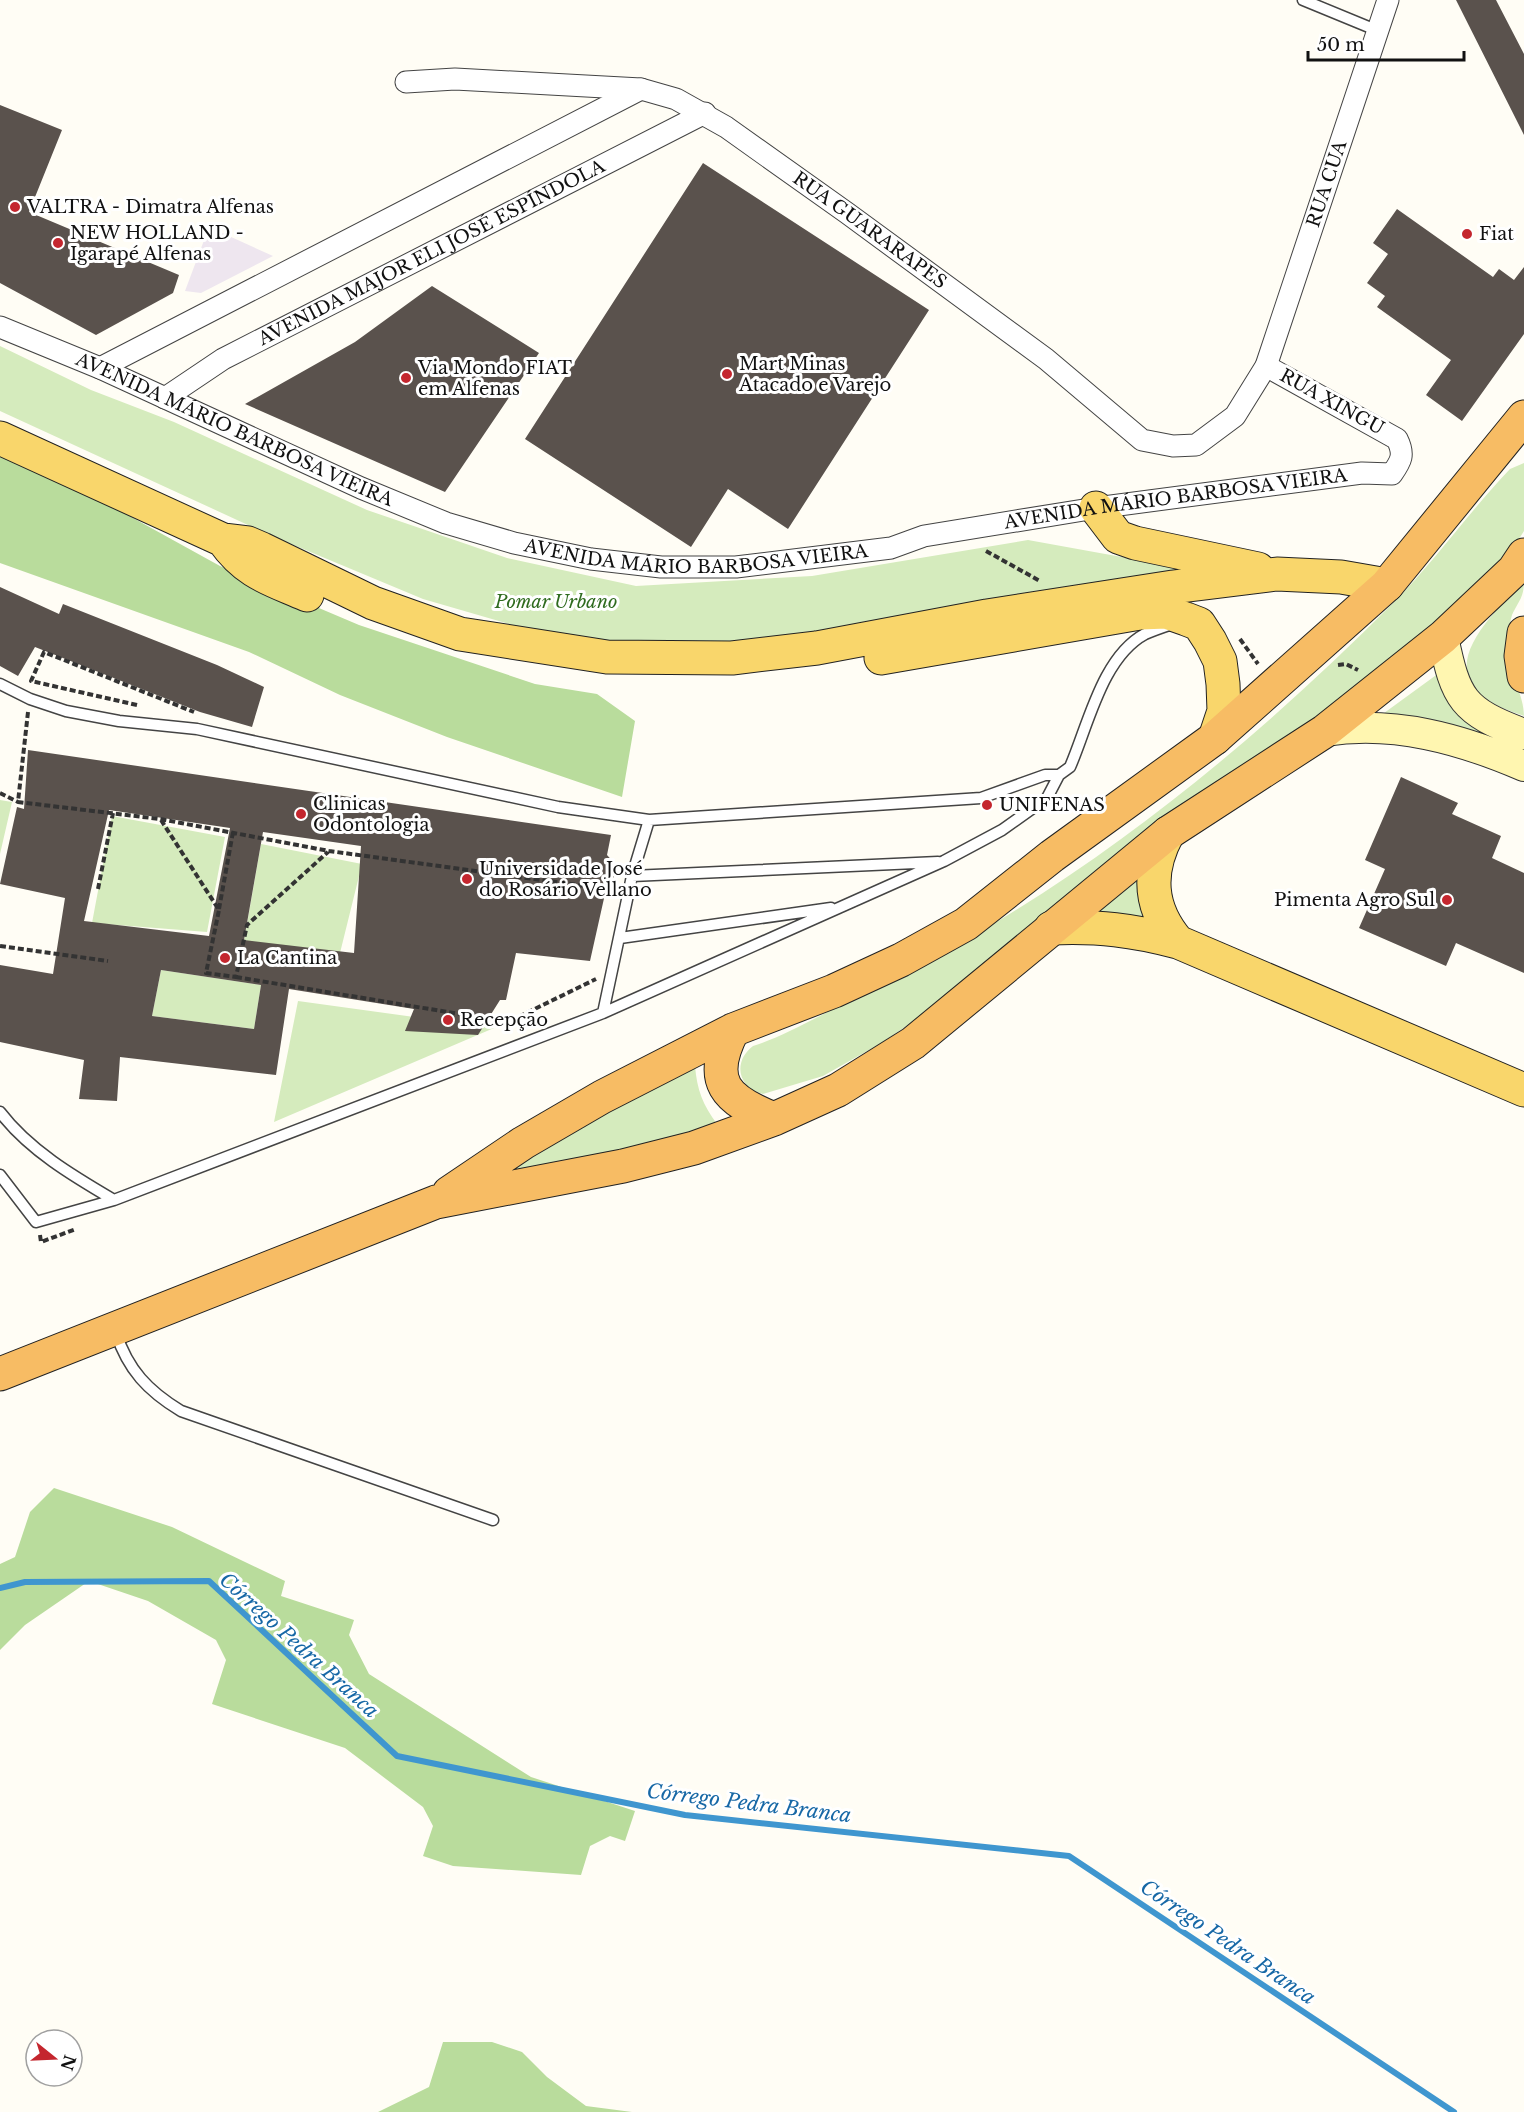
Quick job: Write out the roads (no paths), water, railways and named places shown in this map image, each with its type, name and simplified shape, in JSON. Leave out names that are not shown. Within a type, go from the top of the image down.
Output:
[{"type":"highway","points":[[436,1202],[523,1143],[592,1103],[733,1030],[844,987],[901,960],[966,924],[1052,856],[1215,738],[1387,585],[1519,428]]},
{"type":"highway","points":[[0,1374],[114,1327],[436,1202],[623,1166],[694,1148],[774,1119],[838,1090],[913,1043],[1168,834],[1325,731],[1443,637],[1514,570],[1524,555]]},
{"type":"highway","points":[[1524,633],[1521,656],[1524,676]]},
{"type":"highway","points":[[733,1030],[723,1050],[722,1083],[731,1098],[746,1108],[774,1119]]},
{"type":"main road","points":[[0,438],[223,540],[248,543],[262,549],[373,603],[460,634],[607,657],[732,658],[817,648],[998,614],[1173,587],[1277,574],[1341,577],[1387,585]]},
{"type":"main road","points":[[1096,508],[1118,537],[1277,574]]},
{"type":"main road","points":[[223,540],[236,559],[249,569],[362,619],[455,652],[538,669],[612,677],[691,675],[732,679],[811,670],[1140,613],[1166,612],[1199,624],[1220,661],[1224,711],[1215,738]]},
{"type":"main road","points":[[1443,637],[1454,684],[1469,705],[1492,722],[1524,734]]},
{"type":"main road","points":[[1325,731],[1357,726],[1387,727],[1437,736],[1524,766]]},
{"type":"main road","points":[[1168,834],[1154,864],[1154,898],[1159,914],[1178,942]]},
{"type":"main road","points":[[1051,928],[1094,926],[1125,929],[1178,942],[1524,1090]]},
{"type":"street","name":"RUA CUA","points":[[1266,366],[1388,0]]},
{"type":"street","name":"RUA GUARARAPES","points":[[406,82],[455,79],[641,89],[676,99],[705,113],[1046,358],[1142,440],[1173,446],[1196,445],[1235,416],[1266,366]]},
{"type":"street","points":[[100,368],[641,89]]},
{"type":"street","name":"AVENIDA MAJOR ELI JOSÉ ESPÍNDOLA","points":[[165,398],[223,360],[705,113]]},
{"type":"street","name":"AVENIDA MÁRIO BARBOSA VIEIRA","points":[[0,327],[100,368],[361,489],[446,523],[514,543],[591,559],[661,567],[736,567],[891,548],[924,536],[1096,508],[1362,473],[1392,474],[1402,459],[1402,449],[1397,440]]},
{"type":"street","name":"RUA XINGU","points":[[1266,366],[1397,440]]},
{"type":"lane","points":[[1303,0],[1377,30]]},
{"type":"lane","points":[[0,1175],[36,1222],[114,1200],[603,1013],[944,861],[1002,830],[1047,798],[1059,775],[1070,767],[1108,674],[1124,653],[1144,635],[1186,619]]},
{"type":"lane","points":[[1,687],[30,699],[76,713],[119,721],[197,729],[558,807],[649,820],[981,798],[1028,780],[1045,775],[1059,775]]},
{"type":"lane","points":[[603,1013],[632,876],[649,820]]},
{"type":"lane","points":[[632,876],[944,861]]},
{"type":"lane","points":[[620,938],[847,906]]},
{"type":"lane","points":[[0,1112],[11,1127],[63,1170],[114,1200]]},
{"type":"lane","points":[[114,1327],[135,1374],[155,1395],[181,1410],[493,1520]]},
{"type":"waterway","name":"Córrego Pedra Branca","points":[[0,1588],[25,1582],[209,1581],[397,1756],[685,1815],[1069,1856],[1454,2112]]},
{"type":"place","name":"VALTRA - Dimatra Alfenas","points":[[15,207]]},
{"type":"place","name":"Fiat","points":[[1467,234]]},
{"type":"place","name":"NEW HOLLAND - Igarapé Alfenas","points":[[58,243]]},
{"type":"place","name":"Mart Minas Atacado e Varejo","points":[[727,374]]},
{"type":"place","name":"Via Mondo FIAT em Alfenas","points":[[406,378]]},
{"type":"place","name":"UNIFENAS","points":[[987,805]]},
{"type":"place","name":"Clinicas Odontologia","points":[[301,814]]},
{"type":"place","name":"Universidade José do Rosário Vellano","points":[[467,879]]},
{"type":"place","name":"Pimenta Agro Sul","points":[[1447,900]]},
{"type":"place","name":"La Cantina","points":[[225,958]]},
{"type":"place","name":"Recepção","points":[[448,1020]]},
{"type":"park label","name":"Pomar Urbano","points":[[556,602]]}]
